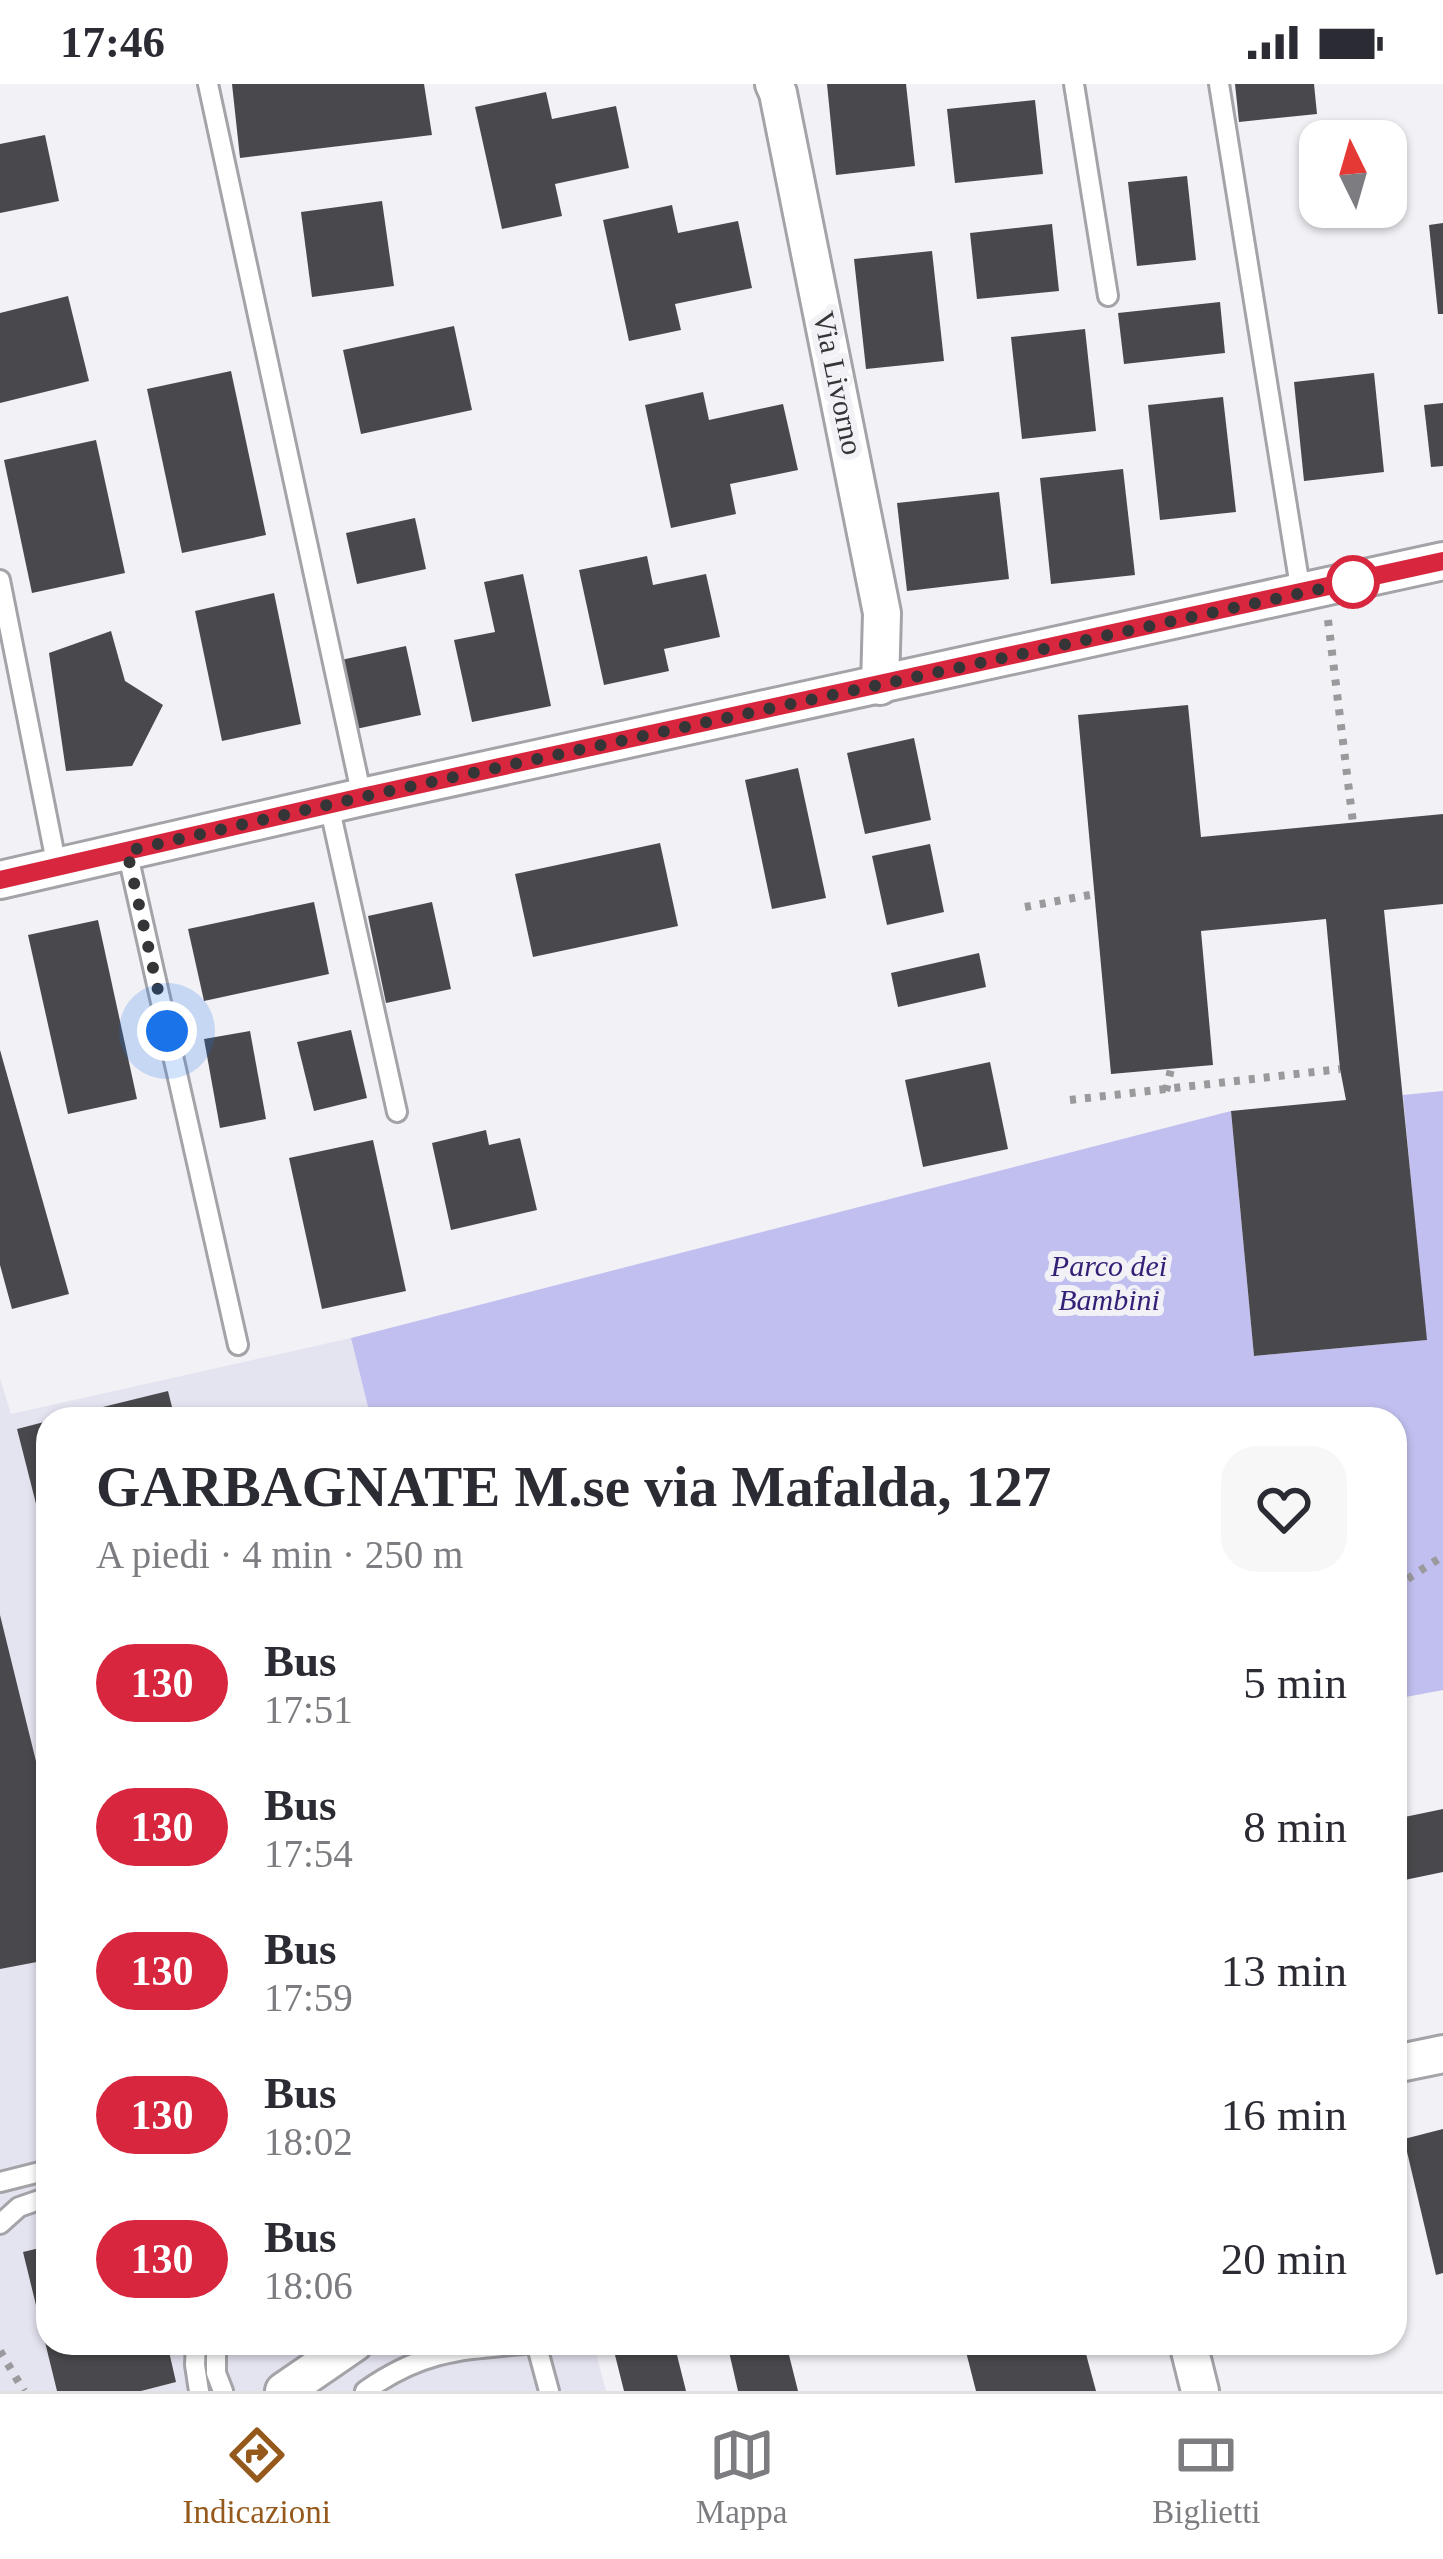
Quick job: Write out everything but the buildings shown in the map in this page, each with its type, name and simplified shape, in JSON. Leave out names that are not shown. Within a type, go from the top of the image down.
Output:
[{"type":"street","name":"Via Livorno","points":[[774,84],[882,613],[880,686]]},
{"type":"street","points":[[0,880],[1443,561]]},
{"type":"street","points":[[1407,2062],[1443,2054]]},
{"type":"street","points":[[284,2391],[336,2355]]},
{"type":"street","points":[[1191,2355],[1200,2391]]},
{"type":"lane","points":[[208,84],[345,801],[398,1112]]},
{"type":"lane","points":[[1074,84],[1108,296]]},
{"type":"lane","points":[[1219,84],[1312,591]]},
{"type":"lane","points":[[0,580],[57,867]]},
{"type":"lane","points":[[127,851],[238,1346]]},
{"type":"lane","points":[[0,2182],[36,2173]]},
{"type":"lane","points":[[0,2224],[19,2206],[36,2201]]},
{"type":"lane","points":[[195,2355],[200,2391]]},
{"type":"lane","points":[[216,2355],[216,2373],[224,2391]]},
{"type":"lane","points":[[365,2391],[391,2373],[436,2355]]},
{"type":"lane","points":[[538,2355],[549,2391]]},
{"type":"path","points":[[1312,591],[1353,823]]},
{"type":"path","points":[[1025,907],[1095,894]]},
{"type":"path","points":[[1166,1091],[1171,1069]]},
{"type":"path","points":[[1070,1100],[1340,1069]]},
{"type":"path","points":[[1407,1578],[1443,1556]]},
{"type":"path","points":[[0,2351],[24,2391]]},
{"type":"shaded area","points":[[351,1338],[368,1407],[42,1407]]},
{"type":"shaded area","points":[[0,1378],[11,1414],[36,1408],[36,2355],[596,2355],[606,2391],[0,2391]]},
{"type":"green space","name":"Parco dei Bambini","points":[[1443,1091],[1443,1690],[1407,1697],[1407,1407],[368,1407],[351,1338],[1231,1111],[1254,1356],[1426,1340],[1403,1095]]},
{"type":"bus line","name":"130","points":[[0,880],[1443,561]]},
{"type":"route","points":[[167,1031],[127,851],[1353,582]]}]
